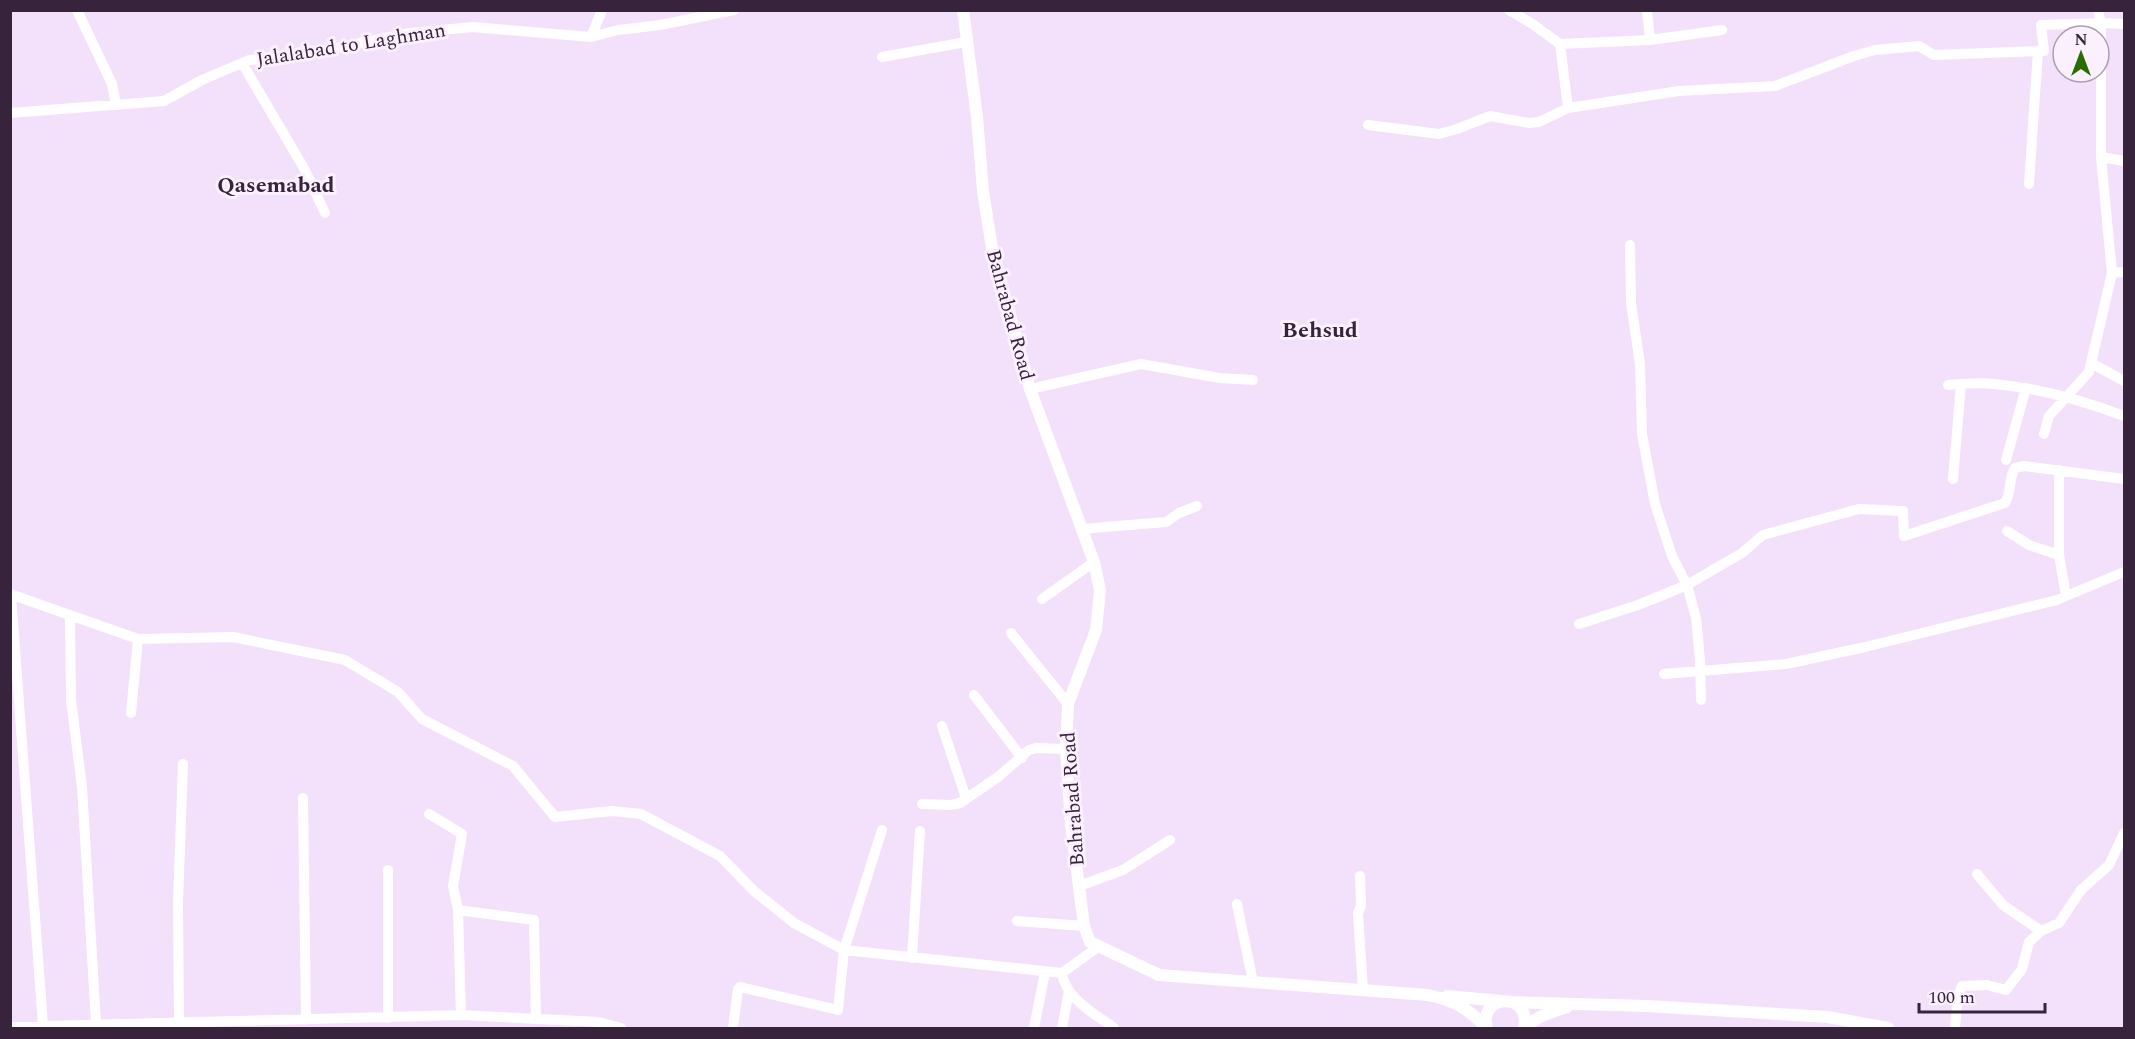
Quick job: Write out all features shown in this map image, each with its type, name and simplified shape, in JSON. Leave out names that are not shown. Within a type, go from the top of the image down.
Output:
[{"type":"main road","name":"Bahrabad Road","points":[[963,10],[977,117],[988,233],[1030,389],[1094,562],[1100,591],[1096,630],[1068,704],[1066,749],[1071,824],[1084,926],[1090,942],[1098,947]]},
{"type":"main road","points":[[1098,947],[1159,975],[1506,1001],[1647,1006],[1828,1017],[1888,1029]]},
{"type":"main road","points":[[1428,995],[1450,1000],[1464,1007],[1487,1029]]},
{"type":"main road","points":[[1487,1029],[1485,1017],[1488,1011],[1496,1003],[1506,1001],[1516,1004],[1524,1014],[1525,1029]]},
{"type":"main road","points":[[1525,1029],[1531,1022],[1545,1014],[1574,1005]]},
{"type":"street","points":[[77,10],[112,84],[116,105]]},
{"type":"street","points":[[591,37],[602,10]]},
{"type":"street","name":"Jalalabad to Laghman","points":[[10,113],[164,101],[202,80],[249,60],[291,57],[410,33],[473,27],[591,37],[618,30],[660,25],[734,10]]},
{"type":"street","points":[[1509,10],[1560,44],[1650,40],[1722,30]]},
{"type":"street","points":[[1647,10],[1650,40]]},
{"type":"street","points":[[2044,434],[2049,416],[2089,372],[2112,273],[2101,157],[2101,23],[2098,10]]},
{"type":"street","points":[[1368,124],[1439,134],[1490,116],[1539,123],[1568,108],[1679,91],[1775,86],[1875,50],[1919,46],[1934,55],[2044,51],[2041,25],[2124,24]]},
{"type":"street","points":[[882,57],[966,42]]},
{"type":"street","points":[[1560,44],[1568,108]]},
{"type":"street","points":[[2029,184],[2038,51]]},
{"type":"street","points":[[242,63],[305,171],[325,213]]},
{"type":"street","points":[[2101,157],[2124,161]]},
{"type":"street","points":[[1630,245],[1631,303],[1640,364],[1642,434],[1655,504],[1672,556],[1687,585],[1696,618],[1701,700]]},
{"type":"street","points":[[2112,273],[2124,272]]},
{"type":"street","points":[[2091,363],[2124,381]]},
{"type":"street","points":[[1030,389],[1141,364],[1220,378],[1253,380]]},
{"type":"street","points":[[1953,479],[1961,384]]},
{"type":"street","points":[[1948,385],[1992,384],[2026,388],[2067,397],[2124,416]]},
{"type":"street","points":[[2006,460],[2026,388]]},
{"type":"street","points":[[1579,624],[1638,605],[1687,585],[1742,552],[1763,535],[1859,509],[1903,512],[1904,536],[2005,503],[2009,498],[2011,475],[2015,468],[2024,466],[2124,478]]},
{"type":"street","points":[[2059,470],[2059,555],[2066,596]]},
{"type":"street","points":[[1081,529],[1166,522],[1179,513],[1197,506]]},
{"type":"street","points":[[2007,531],[2029,545],[2059,555]]},
{"type":"street","points":[[1042,599],[1094,562]]},
{"type":"street","points":[[1664,674],[1797,662],[2057,600],[2124,572]]},
{"type":"street","points":[[43,1025],[11,595],[138,639],[233,637],[345,660],[398,692],[422,719],[513,766],[555,817],[612,811],[641,814],[720,856],[754,891],[794,923],[844,950],[1062,973],[1098,947]]},
{"type":"street","points":[[70,615],[71,700],[82,787],[96,1023]]},
{"type":"street","points":[[1011,633],[1068,704]]},
{"type":"street","points":[[131,713],[138,639]]},
{"type":"street","points":[[974,695],[1022,758]]},
{"type":"street","points":[[942,726],[966,798]]},
{"type":"street","points":[[922,804],[960,803],[998,777],[1029,750],[1036,748],[1066,749]]},
{"type":"street","points":[[179,1022],[178,902],[183,764]]},
{"type":"street","points":[[303,798],[306,1020]]},
{"type":"street","points":[[429,814],[462,834],[453,886],[458,910],[461,1015]]},
{"type":"street","points":[[733,1029],[740,987],[838,1010],[844,950],[882,830]]},
{"type":"street","points":[[912,958],[920,831]]},
{"type":"street","points":[[1955,1029],[1958,996],[1962,986],[1987,986],[2006,990],[2022,969],[2029,942],[2041,931],[2059,923],[2081,890],[2109,865],[2124,833]]},
{"type":"street","points":[[1079,886],[1123,870],[1170,840]]},
{"type":"street","points":[[388,870],[388,1018]]},
{"type":"street","points":[[1977,874],[2002,905],[2041,931]]},
{"type":"street","points":[[1360,876],[1361,906],[1358,913],[1363,991]]},
{"type":"street","points":[[1237,904],[1253,982]]},
{"type":"street","points":[[458,910],[534,920],[536,1019]]},
{"type":"street","points":[[1017,921],[1084,926]]},
{"type":"street","points":[[1034,1029],[1045,972]]},
{"type":"street","points":[[1062,973],[1063,981],[1069,991],[1114,1029]]},
{"type":"street","points":[[1062,1029],[1069,991]]},
{"type":"street","points":[[10,1027],[461,1015],[598,1022],[621,1029]]},
{"type":"district","name":"Qasemabad","points":[[276,185]]},
{"type":"district","name":"Behsud","points":[[1320,330]]}]
